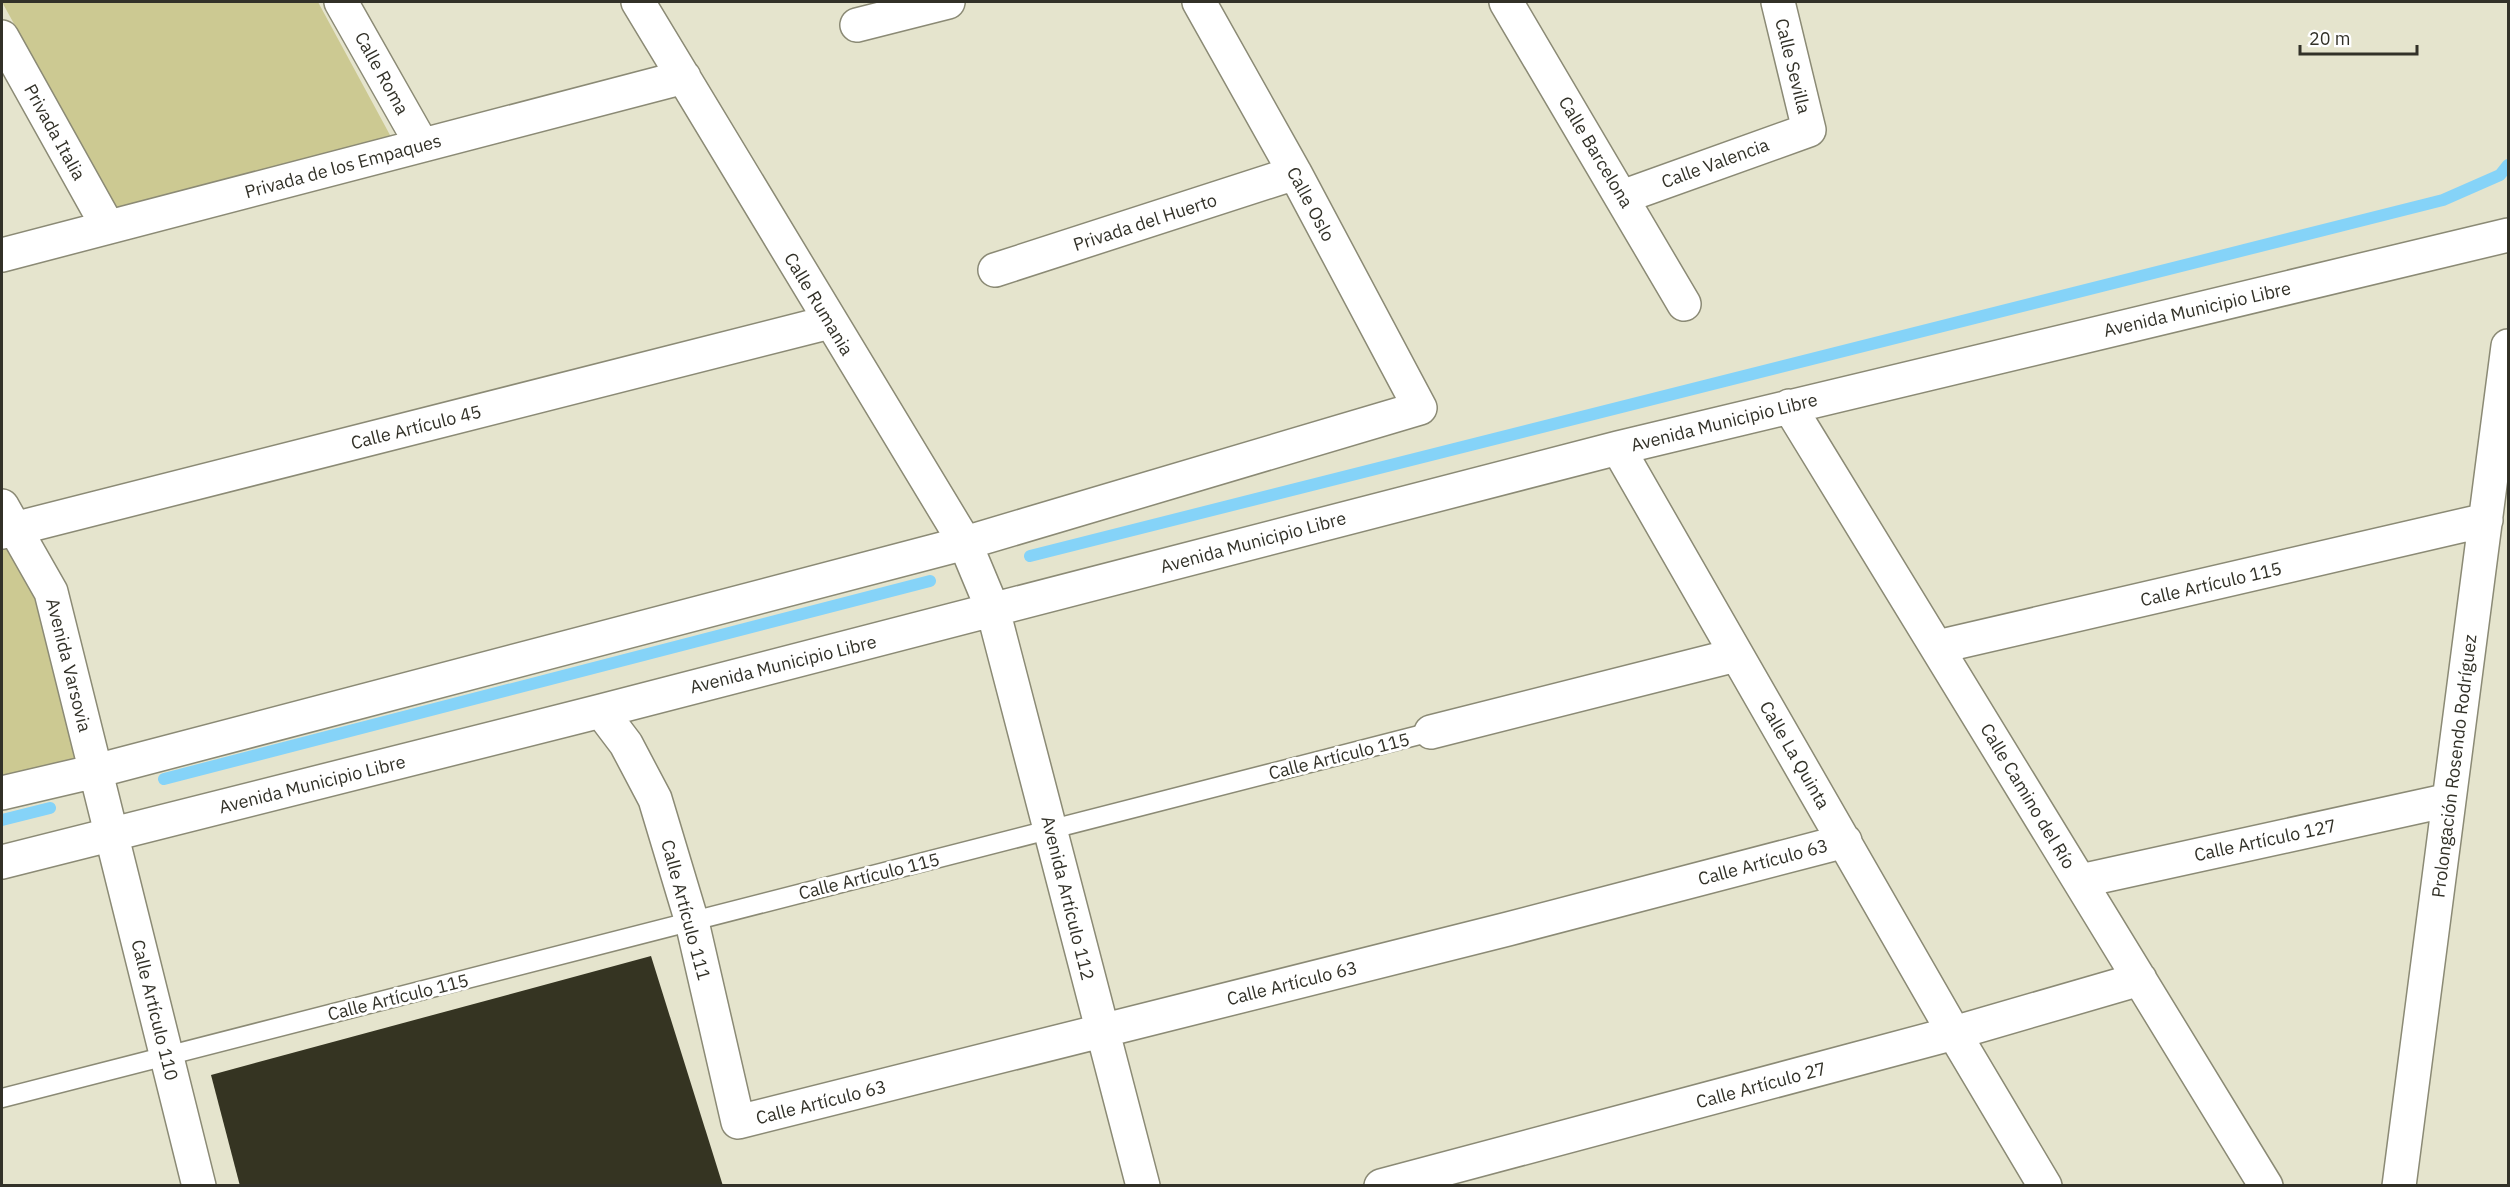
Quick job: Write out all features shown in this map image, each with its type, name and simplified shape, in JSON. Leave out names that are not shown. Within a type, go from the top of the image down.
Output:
[{"type":"street","name":"Calle Roma","points":[[341,2],[422,145]]},
{"type":"street","name":"Calle Rumania","points":[[638,2],[965,543],[993,610]]},
{"type":"street","points":[[857,24],[948,2]]},
{"type":"street","name":"Calle Oslo","points":[[965,543],[1420,408],[1295,173],[1199,2]]},
{"type":"street","name":"Calle Barcelona","points":[[1506,2],[1684,304]]},
{"type":"street","name":"Calle Sevilla","points":[[1778,2],[1809,130]]},
{"type":"street","name":"Privada Italia","points":[[2,37],[108,227]]},
{"type":"street","name":"Privada de los Empaques","points":[[2,255],[684,77]]},
{"type":"street","name":"Calle Valencia","points":[[1622,196],[1809,130]]},
{"type":"street","name":"Privada del Huerto","points":[[995,270],[1295,173]]},
{"type":"street","name":"Avenida Municipio Libre","points":[[2,862],[601,711],[1618,448],[2508,235]]},
{"type":"street","name":"Calle Artículo 45","points":[[6,522],[830,322]]},
{"type":"street","name":"Prolongación Rosendo Rodríguez","points":[[2399,1185],[2508,346]]},
{"type":"street","name":"Calle Camino del Río","points":[[1789,406],[2266,1185]]},
{"type":"street","name":"Calle La Quinta","points":[[1618,448],[1954,1033],[2045,1185]]},
{"type":"street","name":"Calle Artículo 115","points":[[1937,647],[2486,520]]},
{"type":"street","name":"Avenida Varsovia","points":[[6,522],[51,592],[111,835]]},
{"type":"street","points":[[2,793],[96,771],[965,543]]},
{"type":"street","name":"Avenida Artículo 112","points":[[993,610],[1143,1185]]},
{"type":"street","name":"Calle Artículo 115","points":[[1431,732],[1736,655]]},
{"type":"street","name":"Calle Artículo 111","points":[[601,711],[626,744],[655,799],[692,922],[738,1122]]},
{"type":"street","name":"Calle Artículo 127","points":[[2080,881],[2450,800]]},
{"type":"street","name":"Calle Artículo 110","points":[[111,835],[199,1185]]},
{"type":"street","name":"Calle Artículo 63","points":[[738,1122],[1845,841]]},
{"type":"street","name":"Calle Artículo 27","points":[[1381,1185],[1954,1033],[2140,979]]},
{"type":"lane","name":"Calle Artículo 115","points":[[2,1098],[1431,732]]},
{"type":"shaded area","points":[[2,2],[318,2],[397,148],[120,216]]},
{"type":"shaded area","points":[[12,548],[47,617],[81,758],[2,778],[2,550]]},
{"type":"building","points":[[651,956],[723,1186],[240,1186],[211,1075]]},
{"type":"waterway","points":[[1030,556],[2443,200],[2500,175],[2508,165]]},
{"type":"waterway","points":[[164,779],[930,581]]},
{"type":"waterway","points":[[2,820],[50,808]]}]
